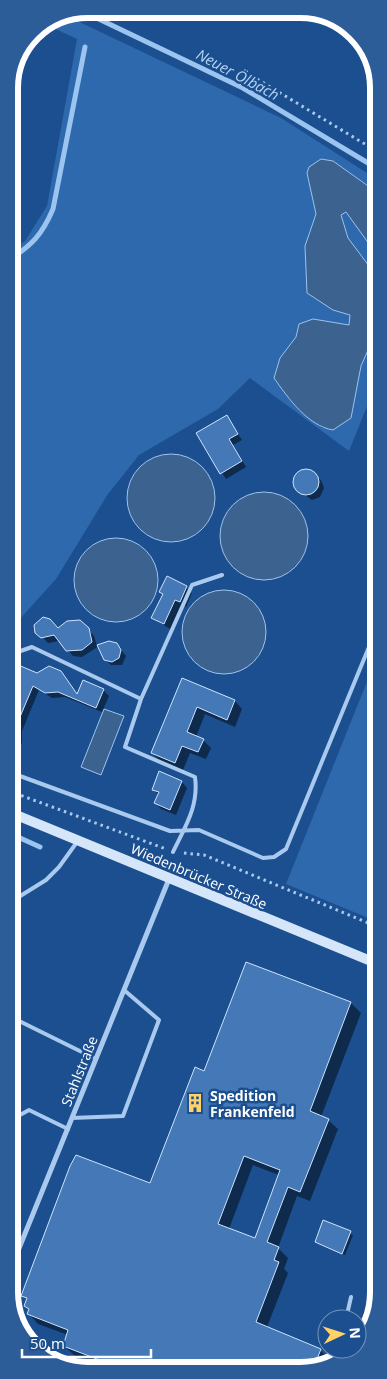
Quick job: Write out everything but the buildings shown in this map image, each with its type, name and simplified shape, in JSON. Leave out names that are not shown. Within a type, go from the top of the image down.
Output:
[{"type":"main road","name":"Wiedenbrücker Straße","points":[[18,816],[369,960]]},
{"type":"street","name":"Stahlstraße","points":[[18,1252],[169,879]]},
{"type":"lane","points":[[173,852],[192,815],[197,790],[196,777],[125,747],[141,699],[192,585],[222,575]]},
{"type":"lane","points":[[18,775],[170,831],[199,830],[263,858],[274,857],[286,849],[370,646]]},
{"type":"lane","points":[[18,652],[32,647],[141,699]]},
{"type":"lane","points":[[18,897],[46,880],[59,867],[78,840]]},
{"type":"lane","points":[[72,1118],[122,1116],[159,1020],[124,990]]},
{"type":"lane","points":[[18,1020],[96,1059]]},
{"type":"lane","points":[[18,1116],[29,1110],[68,1129]]},
{"type":"lane","points":[[348,1309],[351,1297]]},
{"type":"path","points":[[257,79],[370,147]]},
{"type":"path","points":[[18,794],[173,852],[204,855],[369,923]]},
{"type":"shaded area","points":[[74,19],[281,118],[370,175],[370,186],[333,161],[307,173],[316,214],[305,246],[333,310],[350,315],[349,325],[313,319],[299,324],[296,337],[280,358],[275,378],[289,399],[322,428],[351,418],[361,366],[370,346],[370,400],[349,451],[250,378],[218,409],[139,455],[108,494],[56,579],[18,621],[18,246],[25,241],[47,206],[77,39],[52,27]]},
{"type":"shaded area","points":[[321,159],[333,161],[370,187],[370,245],[346,212],[341,215],[348,238],[370,267],[370,346],[361,366],[351,418],[333,430],[315,423],[299,410],[274,378],[280,358],[296,337],[299,324],[313,319],[349,325],[350,315],[333,310],[307,293],[305,246],[316,214],[307,173],[309,167]]},
{"type":"shaded area","points":[[346,211],[370,245],[370,267],[348,238],[341,215]]},
{"type":"shaded area","points":[[171,454],[188,457],[196,461],[208,473],[212,481],[215,498],[212,515],[208,523],[196,535],[188,539],[171,542],[154,539],[146,535],[134,523],[130,515],[127,498],[130,481],[134,473],[146,461],[154,457]]},
{"type":"shaded area","points":[[264,492],[281,495],[289,499],[301,511],[305,519],[308,536],[305,553],[301,561],[289,573],[281,577],[264,580],[247,577],[239,573],[227,561],[223,553],[220,536],[223,519],[227,511],[239,499],[247,495]]},
{"type":"shaded area","points":[[116,538],[132,541],[146,550],[155,564],[158,580],[155,596],[146,610],[132,619],[116,622],[100,619],[86,610],[77,596],[74,580],[77,564],[86,550],[100,541]]},
{"type":"shaded area","points":[[224,590],[247,597],[259,609],[266,632],[259,655],[247,667],[224,674],[201,667],[189,655],[182,632],[189,609],[201,597]]},
{"type":"shaded area","points":[[370,675],[369,918],[286,884]]},
{"type":"shaded area","points":[[104,709],[124,716],[101,775],[81,767]]},
{"type":"waterway","name":"Neuer Ölbach","points":[[97,18],[243,88],[370,164]]},
{"type":"waterway","points":[[18,253],[36,239],[53,209],[85,47]]},
{"type":"waterway","points":[[18,837],[40,847]]},
{"type":"place","name":"Spedition Frankenfeld","points":[[195,1103]]}]
